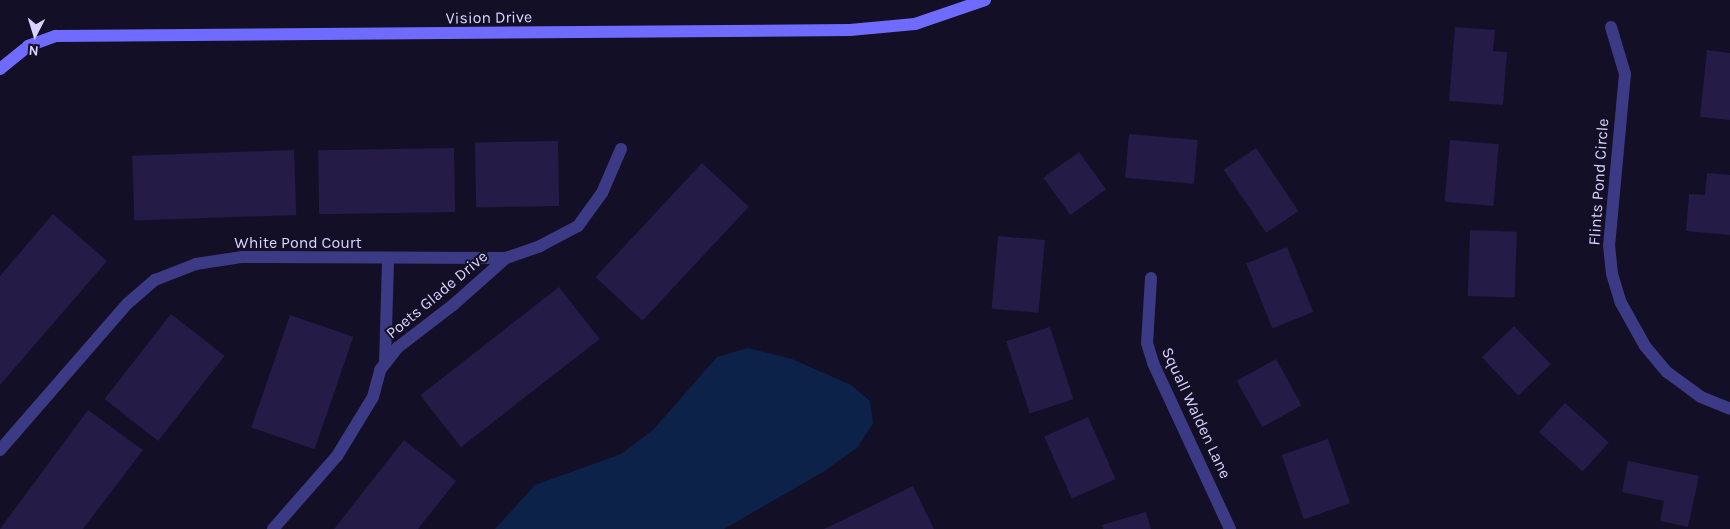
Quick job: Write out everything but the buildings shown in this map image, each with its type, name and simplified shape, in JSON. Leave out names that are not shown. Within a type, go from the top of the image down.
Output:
[{"type":"street","name":"Vision Drive","points":[[0,69],[28,46],[56,36],[850,30],[914,24],[984,0]]},
{"type":"street","name":"Flints Pond Circle","points":[[1611,27],[1625,74],[1609,245],[1621,303],[1645,346],[1667,372],[1701,397],[1730,409]]},
{"type":"street","name":"White Pond Court","points":[[0,450],[127,304],[155,280],[196,264],[242,257],[506,258],[540,246],[578,226],[602,194],[621,149]]},
{"type":"street","name":"Poets Glade Drive","points":[[273,529],[338,456],[373,397],[380,370],[397,348],[454,305],[506,258]]},
{"type":"street","points":[[385,363],[388,259]]},
{"type":"street","name":"Squall Walden Lane","points":[[1151,278],[1147,343],[1153,364],[1230,529]]},
{"type":"water","points":[[748,348],[792,359],[851,385],[870,401],[873,423],[858,447],[823,472],[724,529],[495,529],[535,485],[621,454],[653,430],[717,357]]}]
